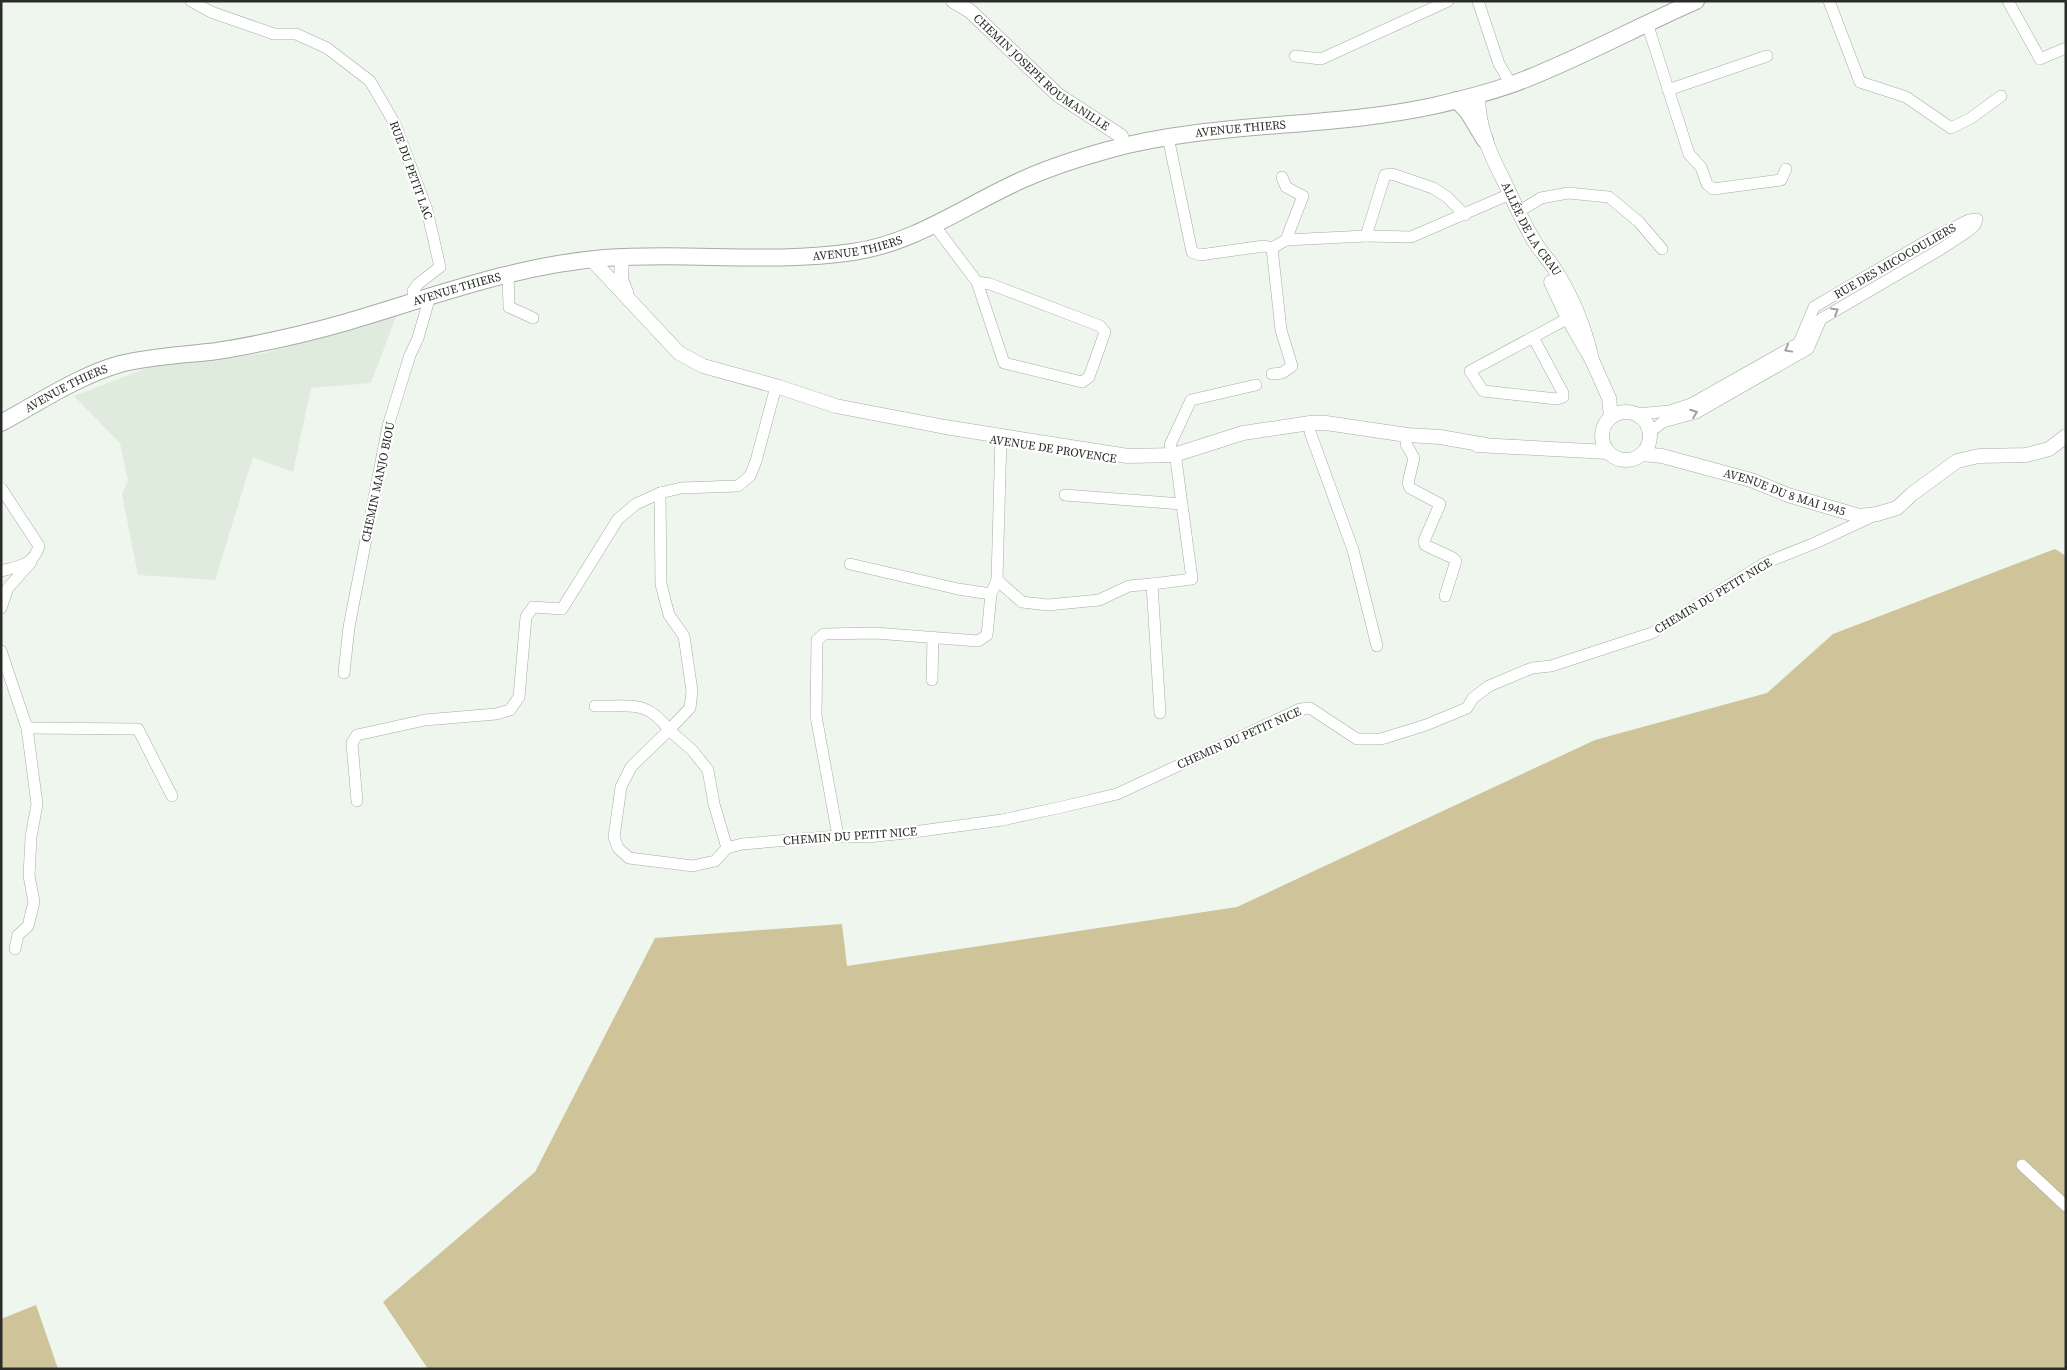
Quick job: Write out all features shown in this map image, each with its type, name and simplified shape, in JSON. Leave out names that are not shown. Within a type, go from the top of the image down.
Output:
[{"type":"main road","name":"AVENUE THIERS","points":[[1,423],[98,372],[124,363],[220,350],[283,338],[346,322],[422,298],[524,270],[592,260],[622,258],[812,257],[858,252],[901,240],[1024,178],[1073,160],[1124,146],[1168,137],[1375,116],[1478,95],[1511,84],[1587,52],[1696,1]]},
{"type":"main road","points":[[1457,100],[1468,112],[1485,140]]},
{"type":"street","name":"RUE DU PETIT LAC","points":[[191,1],[211,12],[274,34],[296,34],[326,48],[370,81],[395,124],[428,210],[440,267],[418,284],[413,291],[422,298]]},
{"type":"street","name":"CHEMIN JOSEPH ROUMANILLE","points":[[953,1],[970,11],[1058,95],[1121,136],[1124,146]]},
{"type":"street","points":[[1295,56],[1321,59],[1448,1]]},
{"type":"street","points":[[1478,1],[1499,64],[1511,84]]},
{"type":"street","points":[[1829,1],[1860,82],[1906,97],[1951,128],[1971,118],[2001,96]]},
{"type":"street","points":[[2008,1],[2040,59],[2066,48]]},
{"type":"street","points":[[1647,23],[1689,154],[1701,167],[1707,184],[1713,189],[1781,180],[1786,168]]},
{"type":"street","points":[[1668,90],[1767,56]]},
{"type":"street","name":"ALLÉE DE LA CRAU","points":[[1478,95],[1478,108],[1485,140],[1518,212],[1538,246],[1546,272],[1573,316],[1609,398]]},
{"type":"street","points":[[1168,137],[1192,252],[1200,255],[1264,246],[1272,248],[1286,240],[1366,236],[1411,237],[1510,194]]},
{"type":"street","points":[[1366,236],[1385,175],[1392,174],[1433,188],[1447,197],[1465,215]]},
{"type":"street","points":[[1282,177],[1286,187],[1304,196],[1286,240]]},
{"type":"street","points":[[1518,212],[1541,198],[1568,193],[1609,197],[1639,222],[1662,249]]},
{"type":"street","name":"RUE DES MICOCOULIERS","points":[[1632,413],[1670,411],[1691,404],[1799,343],[1814,307],[1930,239],[1969,220],[1977,219],[1967,232],[1941,249],[1821,319],[1808,350],[1696,413],[1663,422],[1650,436]]},
{"type":"street","points":[[934,225],[977,282],[1004,363],[1082,382],[1089,377],[1105,332],[1100,326],[990,284],[977,282]]},
{"type":"street","points":[[1272,248],[1281,330],[1292,366],[1282,373],[1272,374]]},
{"type":"street","name":"AVENUE DE PROVENCE","points":[[622,258],[621,280],[627,295]]},
{"type":"street","name":"AVENUE DE PROVENCE","points":[[592,260],[679,352],[704,366],[836,406],[1001,438],[1128,456],[1175,457],[1243,432],[1310,427],[1326,423],[1407,440],[1440,437],[1486,445],[1608,452]]},
{"type":"street","points":[[508,274],[509,307],[533,318]]},
{"type":"street","name":"CHEMIN MANJO BIOU","points":[[344,673],[349,627],[388,426],[410,355],[418,338],[422,298]]},
{"type":"street","points":[[1533,337],[1563,392],[1563,397],[1558,399],[1483,391],[1470,371],[1533,337],[1573,316]]},
{"type":"street","points":[[998,580],[1022,602],[1048,605],[1099,600],[1129,586],[1192,579],[1175,457],[1170,444],[1191,400],[1256,385]]},
{"type":"street","points":[[357,801],[352,743],[357,735],[425,720],[496,714],[510,710],[519,697],[526,617],[533,607],[562,609],[618,519],[636,504],[660,493],[681,488],[738,486],[750,476],[756,461],[775,390],[778,387]]},
{"type":"street","points":[[1609,398],[1643,418],[1650,436],[1662,456]]},
{"type":"street","points":[[1609,398],[1611,417],[1602,430],[1602,438],[1608,452],[1614,457],[1629,460],[1642,454],[1650,436]]},
{"type":"street","points":[[1611,417],[1632,413]]},
{"type":"street","points":[[1310,427],[1353,550],[1377,646]]},
{"type":"street","name":"AVENUE DU 8 MAI 1945","points":[[1642,454],[1662,456],[1751,480],[1788,495],[1859,516],[1877,514],[1897,508],[1918,489],[1957,461],[1979,456],[2026,455],[2049,449],[2066,436]]},
{"type":"street","points":[[838,836],[816,716],[817,640],[824,634],[875,633],[978,641],[987,635],[991,594],[998,580],[1001,438]]},
{"type":"street","points":[[1578,451],[1602,438]]},
{"type":"street","points":[[1407,440],[1414,458],[1408,483],[1410,488],[1440,504],[1424,542],[1425,545],[1456,561],[1445,596]]},
{"type":"street","points":[[1,488],[39,546],[31,562],[8,588],[1,608]]},
{"type":"street","points":[[595,706],[644,707],[661,719],[669,730],[692,750],[708,770],[714,804],[728,848],[715,861],[693,866],[630,858],[618,848],[614,837],[621,788],[631,767],[669,730],[690,708],[692,691],[684,636],[669,615],[662,584],[660,493]]},
{"type":"street","points":[[1066,495],[1182,504]]},
{"type":"street","name":"CHEMIN DU PETIT NICE","points":[[728,848],[742,844],[838,836],[867,837],[1002,820],[1117,794],[1300,708],[1310,708],[1357,739],[1381,739],[1426,725],[1467,708],[1473,698],[1489,686],[1532,668],[1551,666],[1652,633],[1765,563],[1815,543],[1877,514]]},
{"type":"street","points":[[1,571],[31,562]]},
{"type":"street","points":[[850,564],[958,589],[991,594]]},
{"type":"street","points":[[1152,584],[1160,713]]},
{"type":"street","points":[[932,680],[933,638]]},
{"type":"street","points":[[1,651],[27,728],[37,804],[31,837],[29,876],[34,902],[28,926],[18,935],[15,949]]},
{"type":"street","points":[[27,728],[138,729],[172,796]]},
{"type":"street","points":[[2022,1166],[2066,1206]]},
{"type":"shaded area","points":[[397,314],[371,383],[311,388],[293,472],[253,457],[215,580],[138,575],[122,494],[128,481],[120,443],[74,396],[152,366],[266,353]]},
{"type":"shaded area","points":[[2055,549],[2066,556],[2066,1369],[428,1369],[383,1302],[535,1172],[655,938],[842,924],[847,966],[1237,907],[1595,740],[1767,693],[1833,634]]},
{"type":"shaded area","points":[[36,1305],[58,1369],[1,1369],[1,1319]]}]
